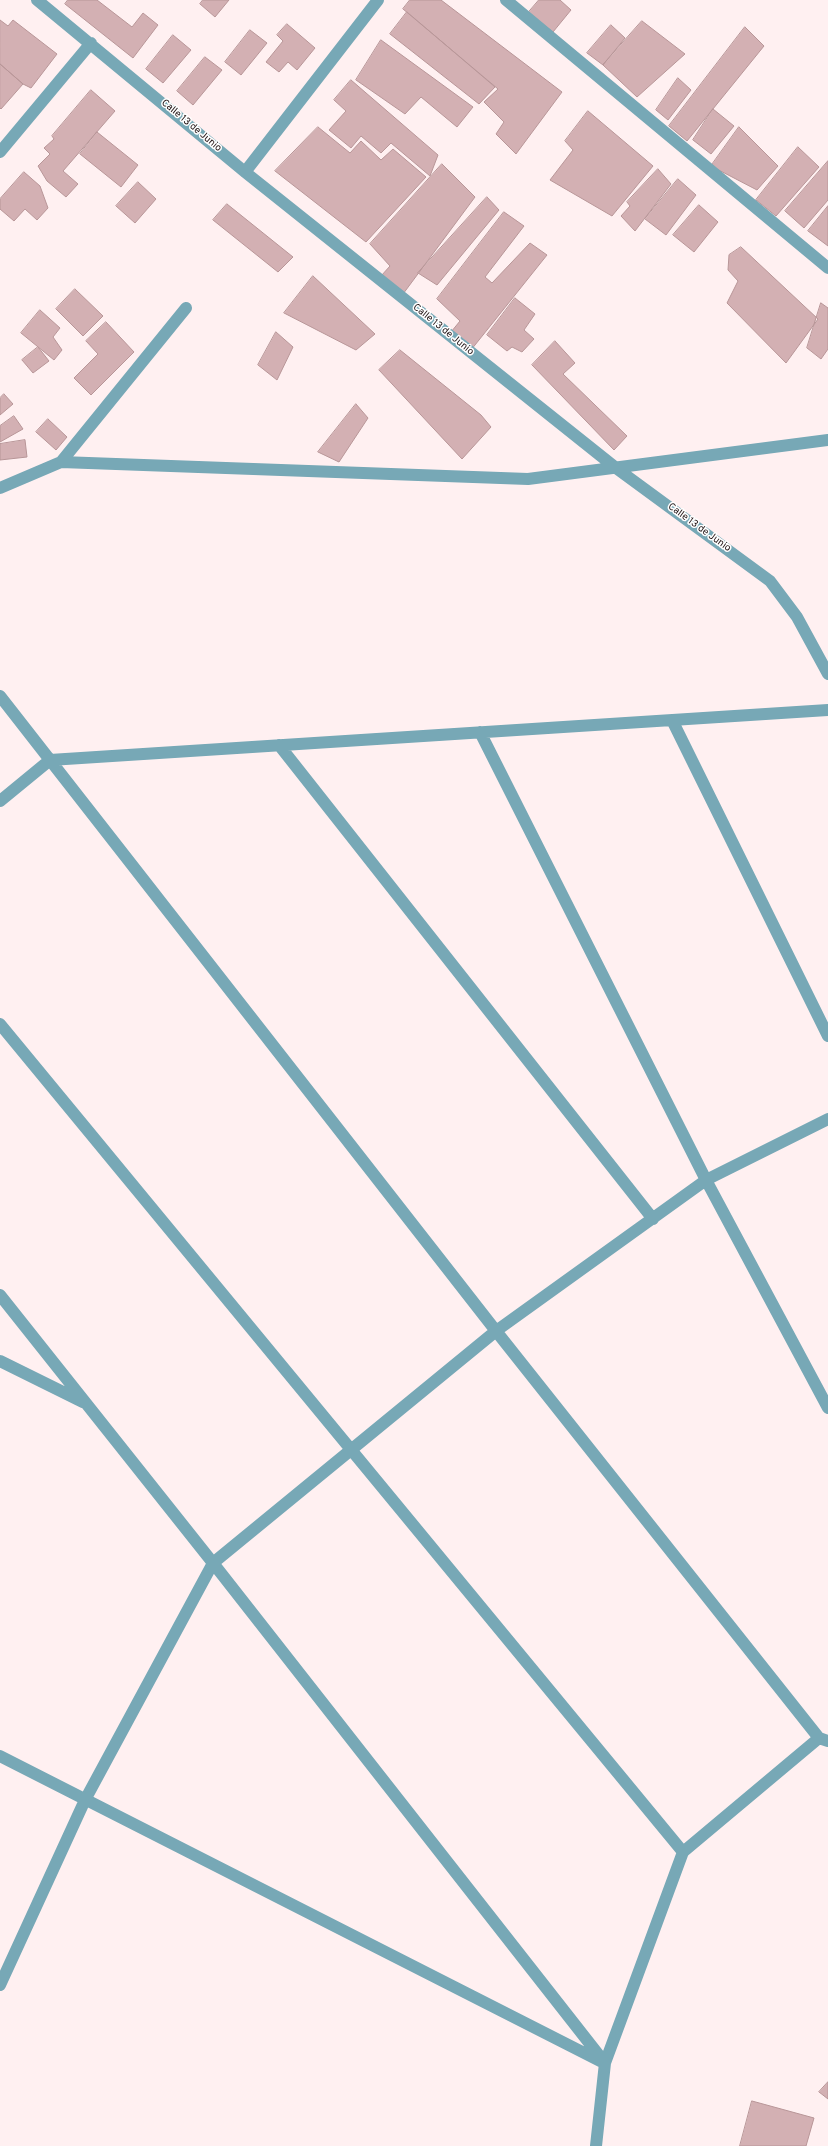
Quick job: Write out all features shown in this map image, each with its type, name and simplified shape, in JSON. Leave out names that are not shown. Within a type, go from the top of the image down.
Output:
[{"type":"street","name":"Calle 13 de Junio","points":[[37,0],[91,43],[245,172],[616,468],[770,581],[797,617],[828,674]]},
{"type":"street","points":[[245,172],[378,0]]},
{"type":"street","points":[[506,0],[828,268]]},
{"type":"street","points":[[0,152],[91,43]]},
{"type":"street","points":[[61,462],[186,308]]},
{"type":"street","points":[[0,488],[61,462],[528,479],[828,440]]},
{"type":"street","points":[[0,696],[496,1330],[823,1740],[683,1852],[605,2063],[596,2146]]},
{"type":"street","points":[[0,801],[50,760],[828,710]]},
{"type":"street","points":[[672,720],[828,1036]]},
{"type":"street","points":[[480,732],[706,1180],[828,1408]]},
{"type":"street","points":[[279,745],[653,1219]]},
{"type":"street","points":[[0,1024],[683,1852]]},
{"type":"street","points":[[0,1985],[85,1800],[213,1563],[496,1330],[706,1180],[828,1119]]},
{"type":"street","points":[[0,1295],[213,1563],[605,2063]]},
{"type":"street","points":[[0,1361],[86,1403]]},
{"type":"street","points":[[0,1756],[605,2063]]},
{"type":"building","points":[[68,0],[97,0],[132,27],[143,13],[158,25],[133,58],[65,4]]},
{"type":"building","points":[[203,0],[229,0],[215,17],[200,4]]},
{"type":"building","points":[[410,0],[441,0],[562,92],[516,154],[496,134],[504,122],[484,102],[498,89],[403,9]]},
{"type":"building","points":[[539,0],[560,0],[571,10],[553,32],[528,13]]},
{"type":"building","points":[[407,12],[495,87],[479,104],[390,34]]},
{"type":"building","points":[[0,20],[8,26],[13,20],[57,54],[31,88],[23,84],[0,64]]},
{"type":"building","points":[[642,21],[685,54],[637,97],[603,65]]},
{"type":"building","points":[[287,24],[315,48],[297,70],[288,62],[279,72],[266,62],[283,41],[277,35]]},
{"type":"building","points":[[611,25],[625,38],[603,65],[587,53]]},
{"type":"building","points":[[745,27],[764,46],[687,141],[669,126]]},
{"type":"building","points":[[250,30],[267,43],[241,75],[225,62]]},
{"type":"building","points":[[173,35],[191,50],[163,83],[146,69]]},
{"type":"building","points":[[381,40],[473,107],[457,127],[421,97],[405,114],[356,80]]},
{"type":"building","points":[[205,57],[222,70],[193,105],[177,91]]},
{"type":"building","points":[[0,64],[23,84],[1,109],[0,108]]},
{"type":"building","points":[[678,78],[691,90],[668,120],[656,110]]},
{"type":"building","points":[[351,80],[438,155],[430,176],[391,143],[381,153],[361,136],[351,148],[329,130],[346,111],[334,100]]},
{"type":"building","points":[[91,90],[115,111],[63,171],[78,184],[66,197],[47,181],[38,166],[50,154],[44,148],[54,139],[52,136]]},
{"type":"building","points":[[713,109],[734,126],[711,154],[693,140]]},
{"type":"building","points":[[588,111],[653,166],[612,216],[550,180],[573,150],[565,141]]},
{"type":"building","points":[[318,127],[350,153],[361,141],[381,160],[393,149],[426,177],[366,242],[275,171]]},
{"type":"building","points":[[739,127],[778,166],[757,190],[711,166]]},
{"type":"building","points":[[97,132],[138,165],[121,187],[80,154]]},
{"type":"building","points":[[798,147],[819,167],[776,216],[756,200]]},
{"type":"building","points":[[828,161],[828,200],[804,228],[785,211]]},
{"type":"building","points":[[442,164],[475,197],[403,294],[381,276],[390,266],[370,244]]},
{"type":"building","points":[[658,169],[671,184],[635,231],[621,216],[630,206],[627,202]]},
{"type":"building","points":[[24,172],[40,186],[48,208],[37,220],[25,209],[14,221],[0,209],[0,199]]},
{"type":"building","points":[[678,179],[696,195],[666,235],[645,219]]},
{"type":"building","points":[[138,182],[156,199],[135,223],[116,206]]},
{"type":"building","points":[[487,197],[499,210],[437,285],[418,273]]},
{"type":"building","points":[[227,204],[293,257],[278,272],[213,220]]},
{"type":"building","points":[[699,205],[718,222],[694,252],[673,235]]},
{"type":"building","points":[[828,206],[828,246],[808,231]]},
{"type":"building","points":[[504,212],[524,226],[485,277],[492,283],[530,243],[547,255],[471,350],[451,332],[460,321],[437,299]]},
{"type":"building","points":[[741,247],[818,319],[786,363],[727,303],[738,281],[728,270],[729,255]]},
{"type":"building","points":[[313,276],[375,334],[356,350],[284,313]]},
{"type":"building","points":[[75,289],[103,316],[83,336],[56,309]]},
{"type":"building","points":[[515,298],[535,314],[524,330],[534,339],[522,352],[512,347],[507,351],[487,335]]},
{"type":"building","points":[[821,303],[828,308],[828,349],[821,359],[807,348]]},
{"type":"building","points":[[40,310],[60,328],[53,337],[62,350],[54,360],[21,333]]},
{"type":"building","points":[[106,322],[134,352],[91,395],[74,378],[98,354],[86,341]]},
{"type":"building","points":[[276,332],[293,347],[277,380],[258,365]]},
{"type":"building","points":[[555,341],[575,363],[563,374],[627,436],[614,450],[532,365]]},
{"type":"building","points":[[38,347],[49,361],[33,373],[22,360]]},
{"type":"building","points":[[400,350],[481,415],[491,427],[462,459],[379,370]]},
{"type":"building","points":[[4,394],[13,404],[0,415],[0,398]]},
{"type":"building","points":[[356,404],[368,418],[339,462],[318,452]]},
{"type":"building","points":[[14,416],[23,429],[0,442],[0,426]]},
{"type":"building","points":[[48,419],[67,437],[56,450],[36,432]]},
{"type":"building","points":[[25,440],[27,457],[0,460],[0,444]]},
{"type":"building","points":[[828,2082],[828,2099],[819,2092]]},
{"type":"building","points":[[752,2101],[814,2118],[806,2146],[740,2146]]}]
